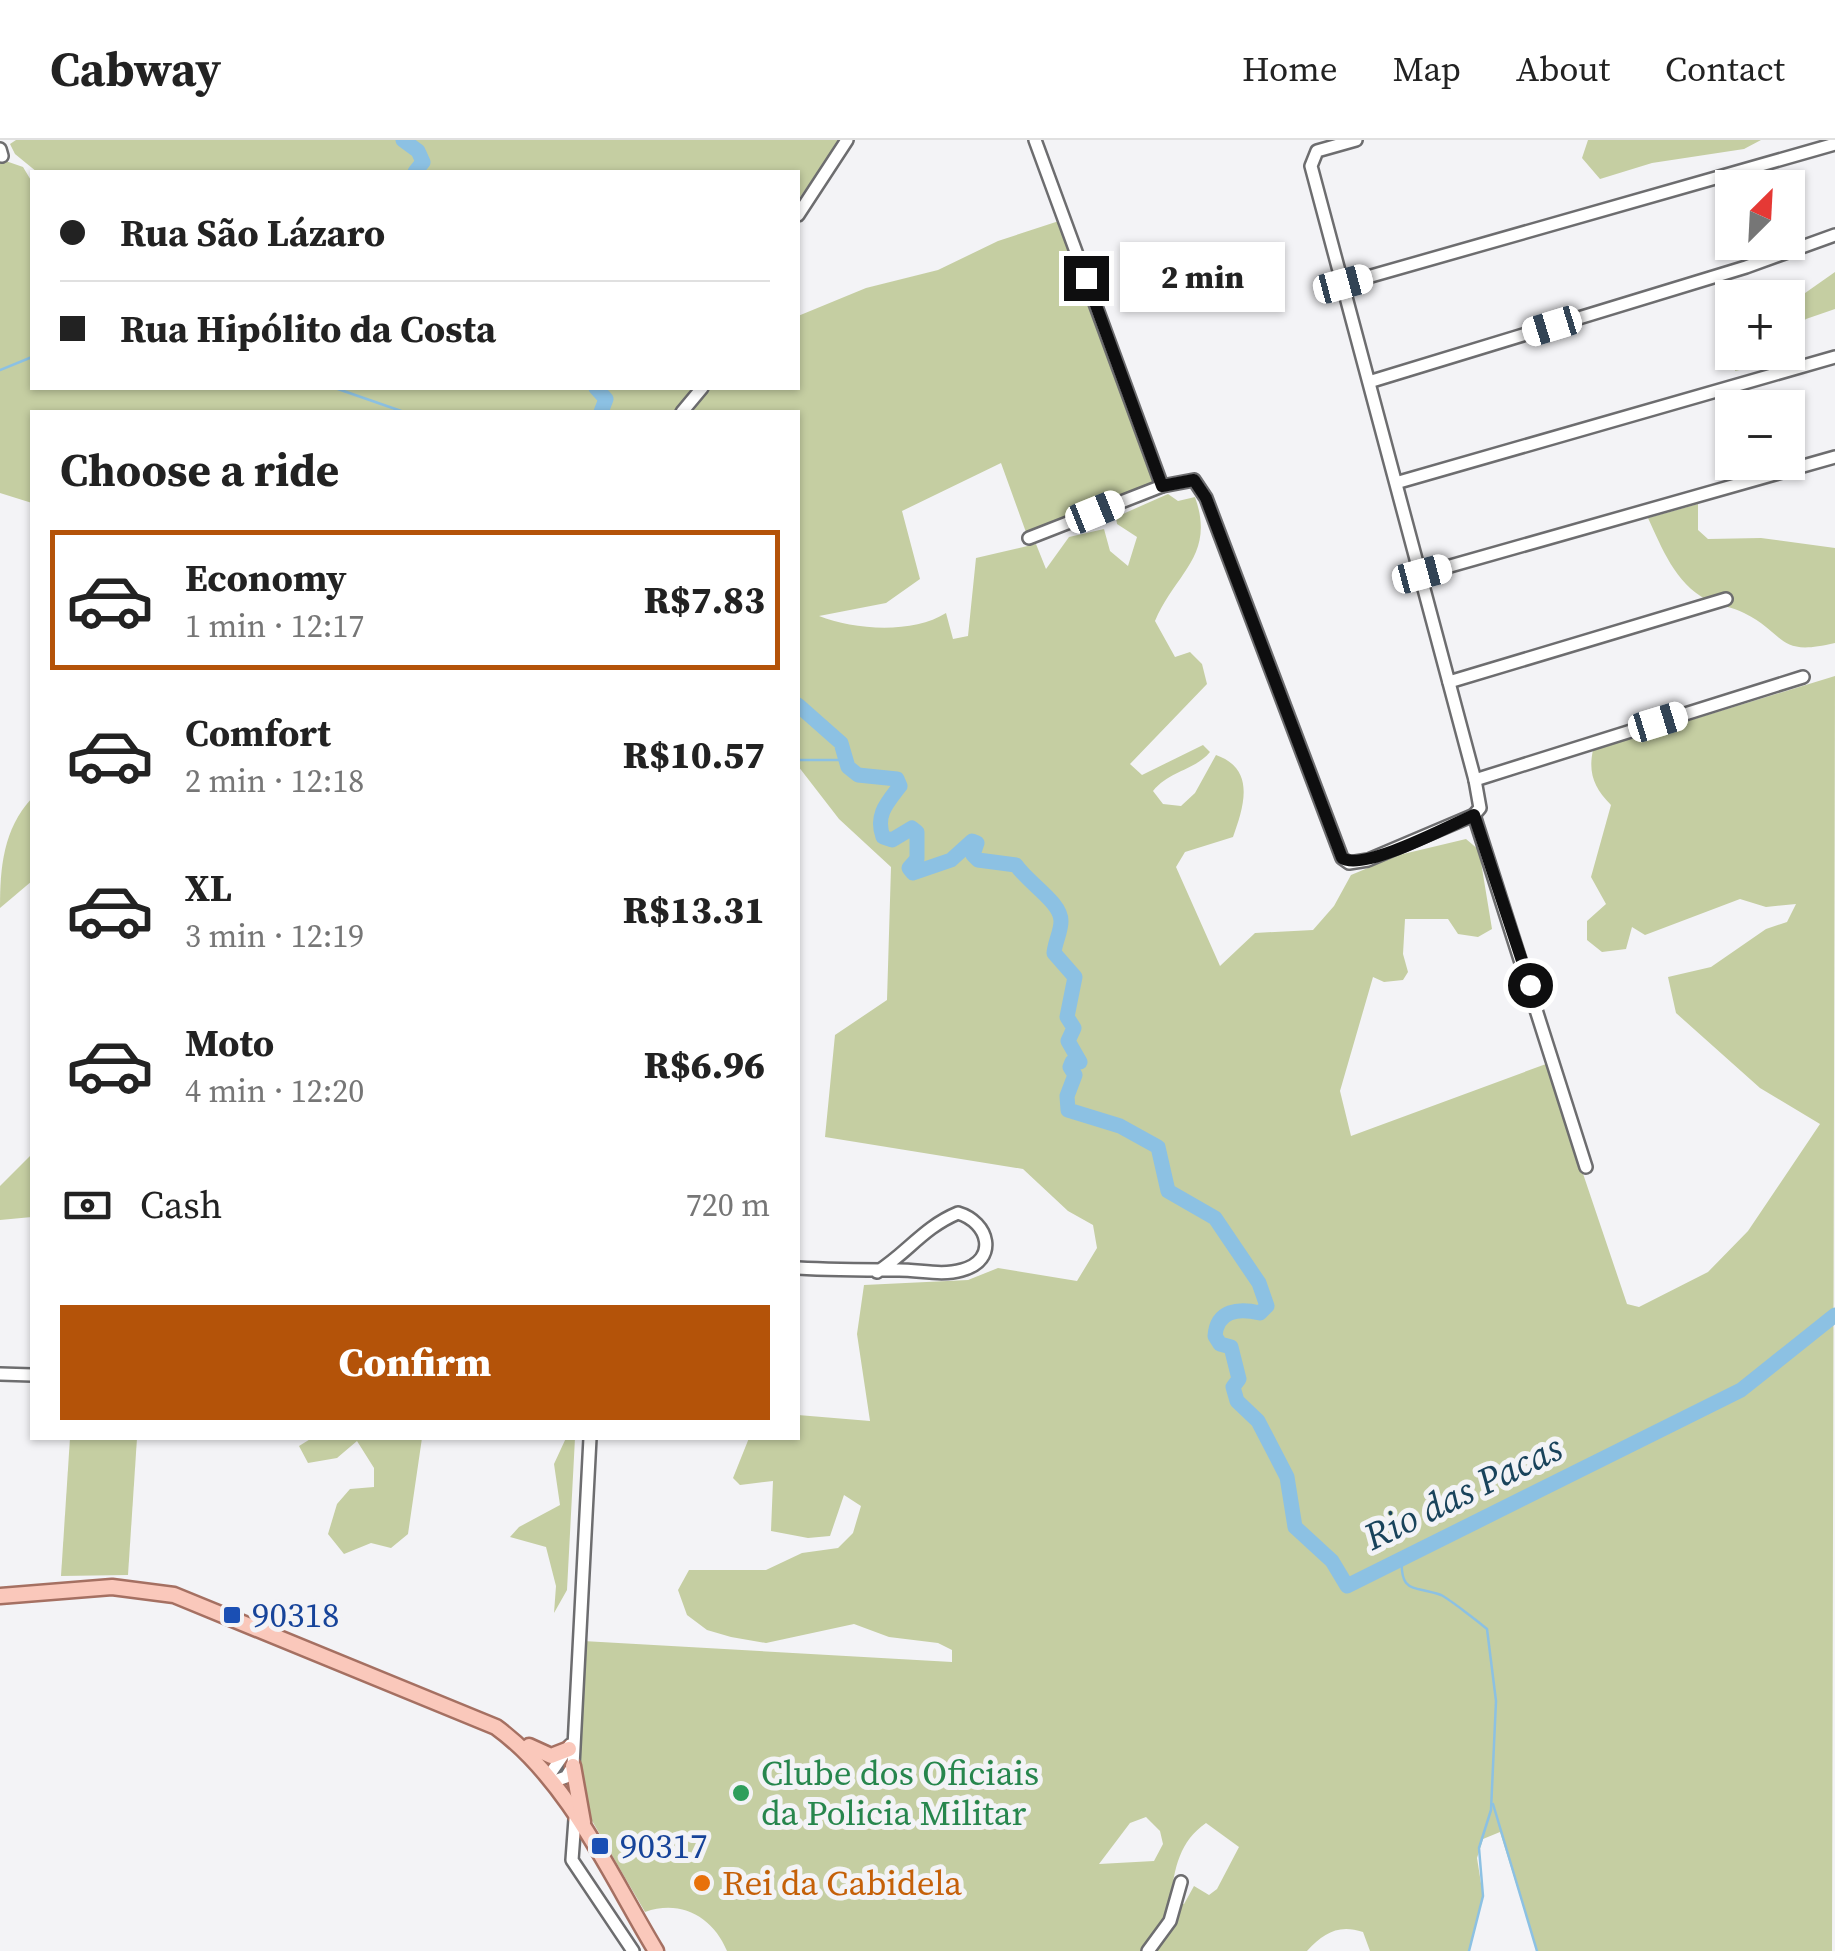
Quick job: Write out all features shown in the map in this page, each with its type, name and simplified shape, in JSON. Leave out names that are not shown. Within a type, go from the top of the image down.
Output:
[{"type":"main road","points":[[0,1596],[112,1586],[174,1595],[496,1727],[544,1755],[560,1755],[568,1749]]},
{"type":"main road","points":[[496,1727],[526,1750],[550,1780],[656,1951]]},
{"type":"main road","points":[[573,1766],[578,1807],[603,1863]]},
{"type":"street","points":[[800,212],[847,140]]},
{"type":"street","points":[[1034,140],[1162,486]]},
{"type":"street","points":[[1029,538],[1162,486],[1194,480],[1206,498],[1342,858],[1349,862],[1368,860],[1474,815],[1480,808],[1312,155],[1356,140]]},
{"type":"street","points":[[1343,284],[1835,144]]},
{"type":"street","points":[[1372,381],[1835,235]]},
{"type":"street","points":[[1399,482],[1835,357]]},
{"type":"street","points":[[684,410],[700,390]]},
{"type":"street","points":[[1422,574],[1835,458]]},
{"type":"street","points":[[1448,682],[1726,599]]},
{"type":"street","points":[[1475,780],[1803,676]]},
{"type":"street","points":[[1474,815],[1584,1164]]},
{"type":"street","points":[[800,1268],[877,1272],[963,1270],[979,1263],[986,1252],[986,1233],[973,1217],[958,1213],[916,1236],[898,1259],[877,1272]]},
{"type":"street","points":[[0,1374],[30,1375]]},
{"type":"street","points":[[550,1780],[566,1777],[573,1766],[590,1440]]},
{"type":"street","points":[[550,1780],[575,1732]]},
{"type":"street","points":[[575,1819],[572,1860],[633,1951]]},
{"type":"street","points":[[1148,1951],[1170,1921],[1181,1882]]},
{"type":"green space","points":[[16,140],[840,140],[800,197],[800,170],[35,170],[15,154],[10,144]]},
{"type":"green space","points":[[1588,140],[1761,140],[1744,149],[1652,163],[1600,179],[1582,158]]},
{"type":"green space","points":[[0,159],[23,167],[30,179],[30,390],[800,390],[800,315],[866,288],[938,270],[998,241],[1062,220],[1157,484],[1027,535],[1001,463],[902,511],[920,579],[886,603],[819,616],[883,628],[917,624],[946,613],[953,639],[968,636],[976,558],[1036,544],[1046,569],[1069,537],[1104,529],[1110,551],[1128,566],[1137,537],[1117,524],[1116,517],[1168,494],[1178,501],[1195,497],[1200,517],[1197,550],[1155,621],[1175,657],[1190,652],[1202,664],[1207,684],[1130,764],[1142,775],[1203,745],[1210,752],[1153,791],[1163,804],[1181,806],[1195,793],[1216,755],[1229,761],[1242,779],[1243,801],[1233,837],[1185,852],[1176,867],[1220,966],[1255,933],[1313,930],[1334,906],[1351,875],[1399,855],[1466,839],[1479,850],[1492,929],[1478,937],[1458,934],[1448,919],[1405,919],[1403,954],[1408,972],[1403,980],[1384,982],[1373,977],[1340,1091],[1351,1136],[1546,1064],[1627,1304],[1639,1307],[1708,1272],[1748,1231],[1820,1124],[1760,1088],[1676,1013],[1668,977],[1711,967],[1766,929],[1787,922],[1796,904],[1766,907],[1740,899],[1645,935],[1632,927],[1626,949],[1602,952],[1587,940],[1587,921],[1606,904],[1591,877],[1611,805],[1594,780],[1593,750],[1835,676],[1832,1951],[1537,1951],[1500,1832],[1483,1839],[1477,1858],[1483,1896],[1469,1951],[1370,1951],[1363,1932],[1346,1929],[1326,1935],[1307,1951],[727,1951],[713,1929],[694,1914],[671,1908],[645,1912],[584,1807],[579,1778],[583,1641],[952,1662],[952,1650],[938,1643],[889,1637],[854,1624],[766,1643],[731,1637],[707,1630],[687,1615],[678,1590],[689,1570],[766,1570],[802,1553],[838,1548],[853,1533],[861,1506],[844,1495],[830,1536],[808,1538],[771,1531],[773,1481],[740,1485],[733,1478],[748,1440],[800,1440],[800,1415],[870,1421],[857,1334],[864,1285],[968,1280],[998,1268],[1077,1281],[1097,1248],[1093,1225],[1068,1211],[1023,1169],[825,1137],[835,1035],[887,1000],[891,867],[839,819],[800,769],[800,410],[30,410],[30,502],[0,493]],"holes":[[[1146,1817],[1160,1831],[1163,1844],[1154,1861],[1099,1864],[1130,1823]],[[1206,1823],[1239,1847],[1217,1889],[1209,1895],[1194,1886],[1184,1904],[1171,1899],[1184,1847]]]},
{"type":"green space","points":[[1835,272],[1835,309],[1805,320],[1805,293]]},
{"type":"green space","points":[[1698,504],[1698,530],[1708,539],[1761,538],[1835,548],[1835,643],[1802,647],[1784,642],[1758,621],[1707,600],[1686,584],[1671,564],[1648,518]]},
{"type":"green space","points":[[30,800],[30,883],[0,908],[5,850]]},
{"type":"green space","points":[[30,1156],[30,1217],[0,1220],[0,1186]]},
{"type":"green space","points":[[70,1440],[137,1440],[128,1575],[61,1576]]},
{"type":"green space","points":[[309,1440],[422,1440],[408,1534],[391,1548],[371,1543],[344,1554],[328,1534],[337,1504],[350,1489],[374,1487],[374,1468],[357,1441],[337,1458],[308,1463],[299,1446]]},
{"type":"green space","points":[[565,1440],[575,1440],[567,1590],[554,1613],[556,1586],[546,1547],[510,1537],[519,1527],[560,1505],[554,1464]]},
{"type":"waterway","name":"Rio das Pacas","points":[[403,140],[418,151],[423,162],[417,170]]},
{"type":"waterway","points":[[0,370],[30,358]]},
{"type":"waterway","points":[[341,390],[398,410]]},
{"type":"waterway","name":"Rio das Pacas","points":[[598,390],[606,399],[602,410]]},
{"type":"waterway","name":"Rio das Pacas","points":[[800,707],[841,743],[848,767],[858,775],[897,779],[900,786],[884,810],[881,829],[883,837],[892,840],[912,828],[917,832],[917,859],[909,868],[913,873],[951,860],[972,841],[977,843],[973,855],[978,860],[1016,865],[1056,907],[1061,921],[1054,953],[1075,977],[1067,1017],[1074,1028],[1068,1041],[1080,1062],[1072,1062],[1070,1067],[1075,1075],[1067,1096],[1068,1110],[1120,1126],[1158,1147],[1168,1191],[1215,1218],[1259,1283],[1267,1306],[1260,1313],[1237,1311],[1224,1316],[1215,1336],[1220,1344],[1231,1347],[1239,1379],[1233,1387],[1237,1401],[1258,1421],[1287,1477],[1295,1527],[1332,1561],[1347,1586],[1741,1390],[1835,1315]]},
{"type":"waterway","points":[[800,760],[847,760]]},
{"type":"waterway","points":[[1402,1555],[1406,1583],[1441,1595],[1487,1629],[1496,1701],[1491,1810],[1479,1848],[1483,1896],[1469,1951]]},
{"type":"waterway","points":[[1493,1804],[1537,1951]]},
{"type":"place","name":"90318","points":[[232,1615]]},
{"type":"place","name":"Clube dos Oficiais da Policia Militar","points":[[741,1793]]},
{"type":"place","name":"90317","points":[[600,1846]]},
{"type":"place","name":"Rei da Cabidela","points":[[702,1883]]},
{"type":"route","points":[[1086,278],[1162,486],[1182,479],[1194,480],[1206,498],[1342,858],[1358,863],[1368,860],[1474,815],[1530,985]]}]
